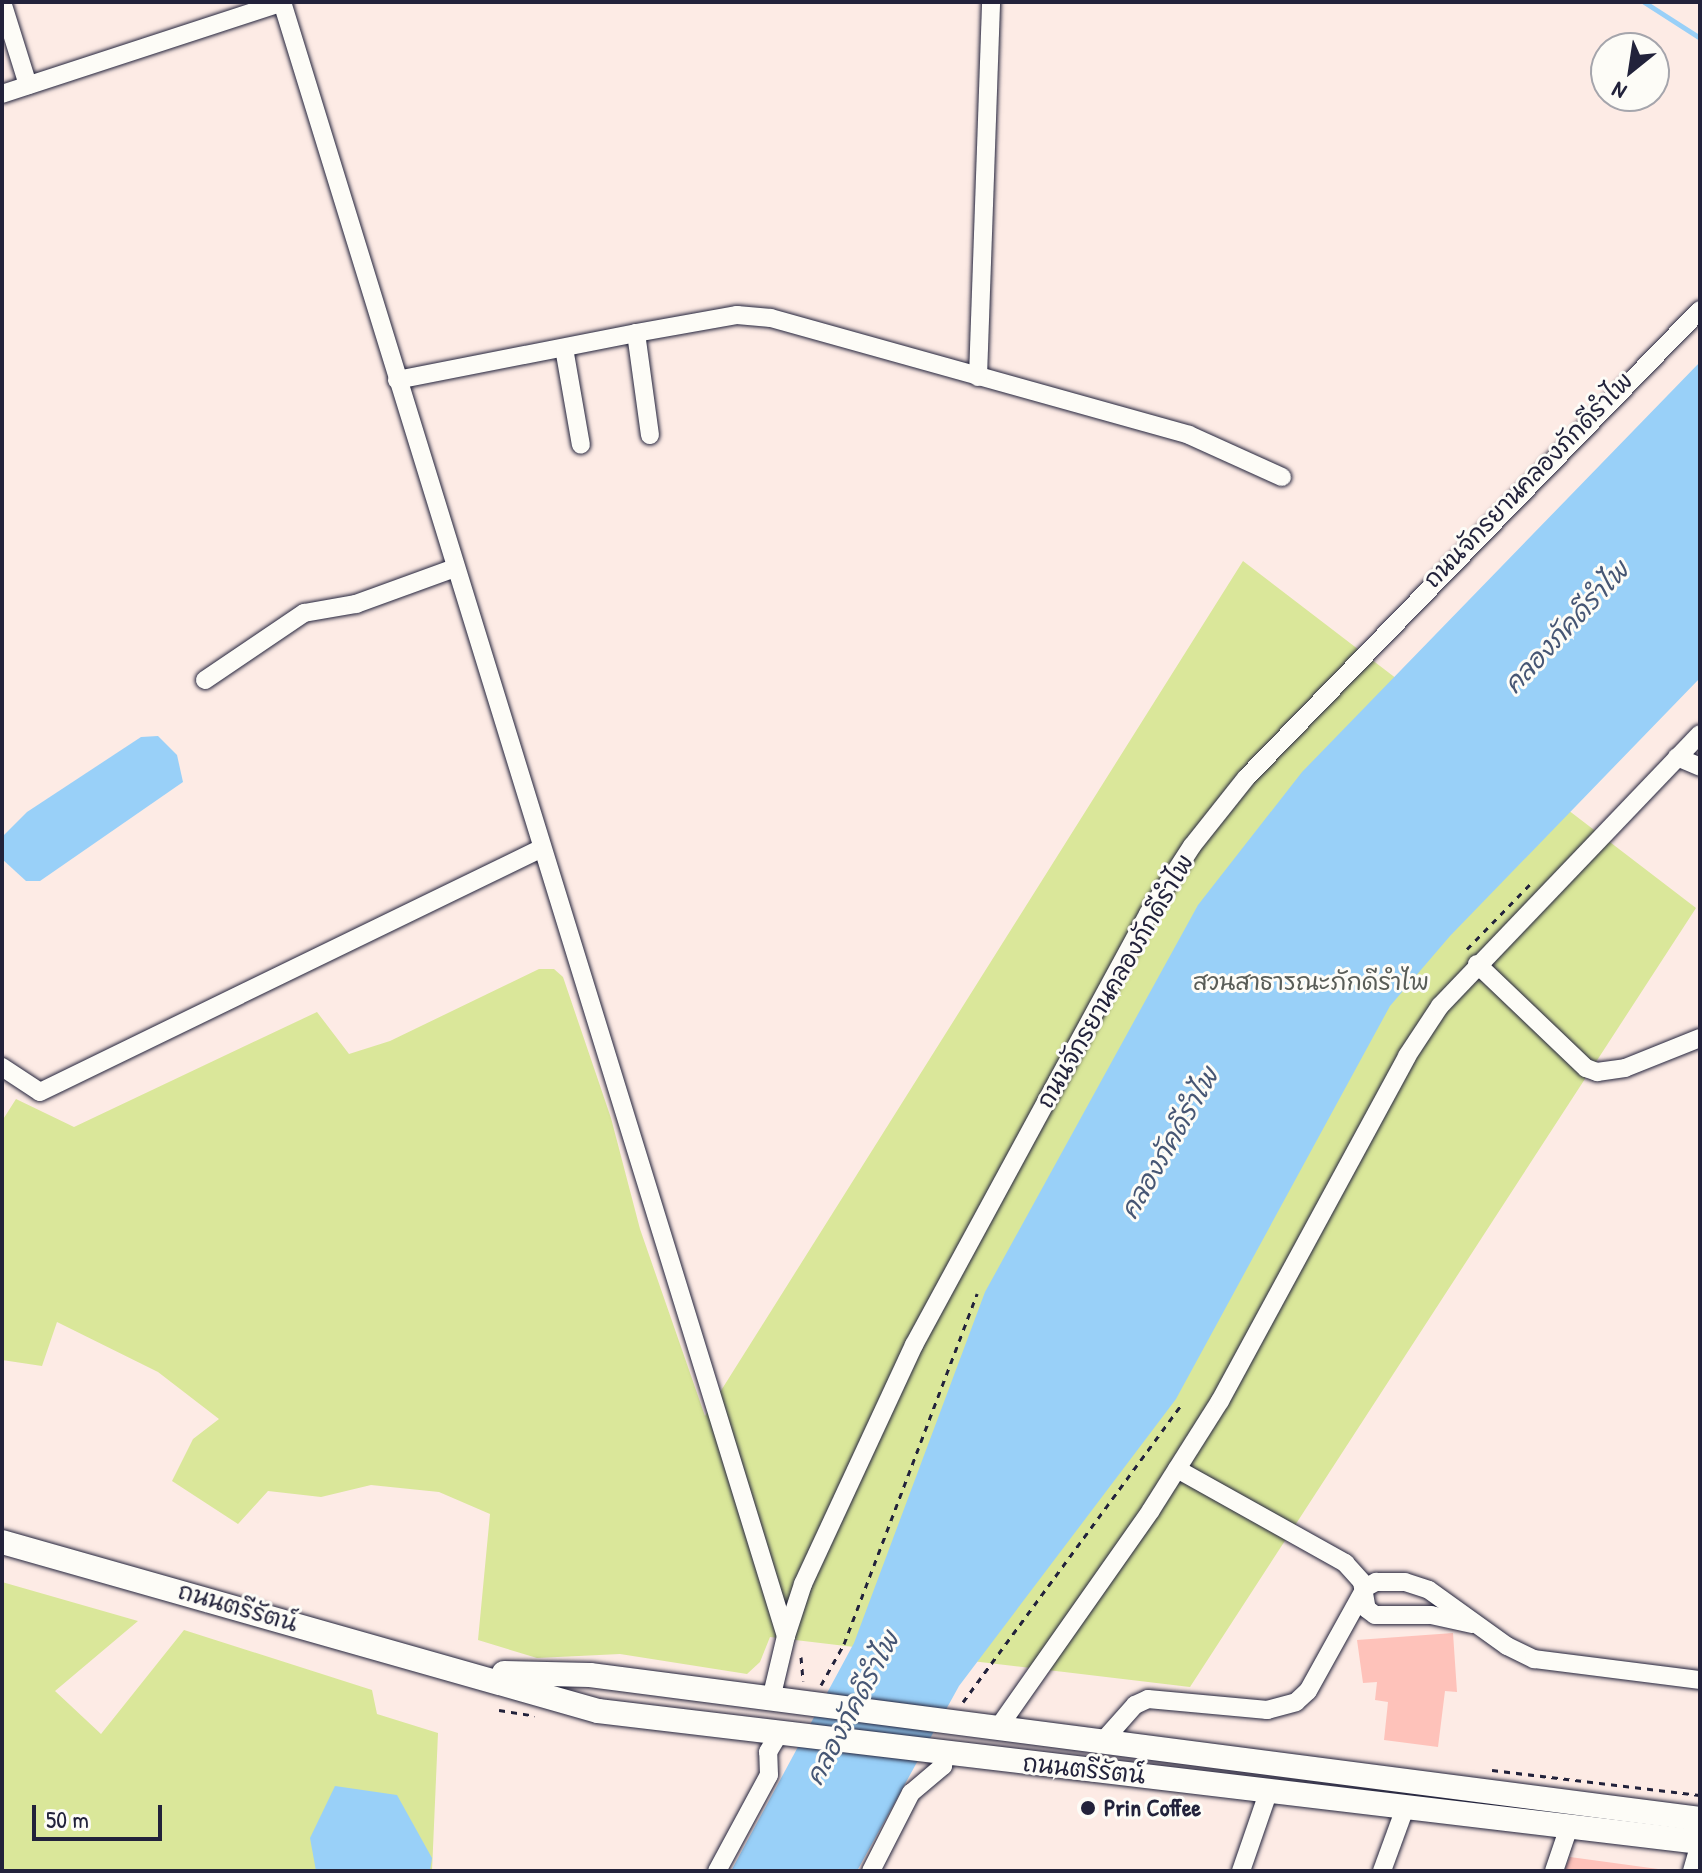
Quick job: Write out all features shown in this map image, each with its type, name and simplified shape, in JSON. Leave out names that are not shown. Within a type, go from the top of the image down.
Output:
[{"type":"main road","name":"ถนนตรีรัตน์","points":[[2,1542],[473,1673],[598,1711],[1700,1843]]},
{"type":"main road","name":"ถนนตรีรัตน์","points":[[473,1673],[590,1675],[771,1699],[807,1694],[964,1715],[998,1728],[1700,1819]]},
{"type":"street","points":[[2,2],[28,85]]},
{"type":"street","points":[[2,94],[282,2],[542,848],[794,1640]]},
{"type":"street","points":[[978,377],[991,2]]},
{"type":"street","points":[[771,1699],[794,1640],[803,1584],[914,1345],[1148,914],[1192,846],[1246,778],[1700,310]]},
{"type":"street","points":[[397,380],[636,333],[753,315],[1189,435],[1282,477]]},
{"type":"street","points":[[636,333],[650,435]]},
{"type":"street","points":[[564,348],[581,445]]},
{"type":"street","points":[[205,680],[308,611],[356,604],[455,568]]},
{"type":"street","points":[[998,1728],[1177,1469],[1220,1401],[1407,1056],[1477,964],[1700,734]]},
{"type":"street","points":[[1677,757],[1700,767]]},
{"type":"street","points":[[2,1067],[40,1092],[542,848]]},
{"type":"street","points":[[1477,964],[1586,1068],[1597,1072],[1625,1068],[1700,1038]]},
{"type":"street","points":[[1177,1469],[1345,1563],[1365,1588],[1367,1609],[1375,1615],[1431,1615],[1482,1628]]},
{"type":"street","points":[[1103,1741],[1135,1705],[1148,1699],[1267,1710],[1296,1702],[1308,1691],[1365,1588],[1389,1582],[1429,1590],[1482,1628],[1534,1659],[1700,1680]]},
{"type":"street","points":[[717,1871],[769,1775],[768,1752],[779,1734]]},
{"type":"street","points":[[871,1871],[911,1793],[943,1766],[945,1753]]},
{"type":"street","points":[[1241,1871],[1269,1790]]},
{"type":"street","points":[[1382,1871],[1405,1808]]},
{"type":"street","points":[[1554,1871],[1569,1827]]},
{"type":"street","points":[[1692,1871],[1700,1843]]},
{"type":"path","points":[[807,1694],[844,1644],[977,1293]]},
{"type":"path","points":[[964,1715],[1181,1405]]},
{"type":"path","points":[[794,1640],[807,1694]]},
{"type":"path","points":[[1491,1770],[1700,1795]]},
{"type":"green space","name":"สวนสาธารณะภักดีรำไพ","points":[[1243,561],[1696,908],[1190,1687],[770,1637],[760,1662],[747,1674],[620,1654],[537,1658],[478,1640],[490,1514],[439,1492],[371,1485],[321,1497],[268,1491],[238,1524],[172,1481],[193,1439],[219,1419],[158,1372],[57,1322],[42,1366],[2,1360],[2,1121],[16,1099],[74,1127],[317,1012],[349,1054],[390,1041],[539,969],[554,969],[563,977],[611,1118],[640,1229],[705,1416]]},
{"type":"green space","points":[[2,1582],[138,1621],[55,1691],[101,1734],[184,1630],[372,1690],[377,1714],[438,1733],[432,1871],[2,1871]]},
{"type":"water","name":"คลองภัคดีรำไพ","points":[[1700,362],[1700,678],[1450,936],[1390,1006],[1176,1399],[959,1686],[857,1871],[731,1871],[854,1643],[985,1292],[1198,905],[1302,772]]},
{"type":"water","points":[[158,736],[177,755],[183,782],[40,881],[26,881],[2,859],[2,837],[27,812],[141,737]]},
{"type":"water","points":[[335,1786],[397,1795],[432,1858],[430,1871],[316,1871],[310,1838]]},
{"type":"building","points":[[1453,1633],[1457,1692],[1445,1691],[1438,1747],[1384,1740],[1388,1702],[1375,1700],[1377,1682],[1363,1683],[1357,1640]]},
{"type":"building","points":[[1570,1857],[1658,1869],[1564,1871]]},
{"type":"waterway","points":[[1644,2],[1700,38]]},
{"type":"place","name":"Prin Coffee","points":[[1088,1808]]}]
